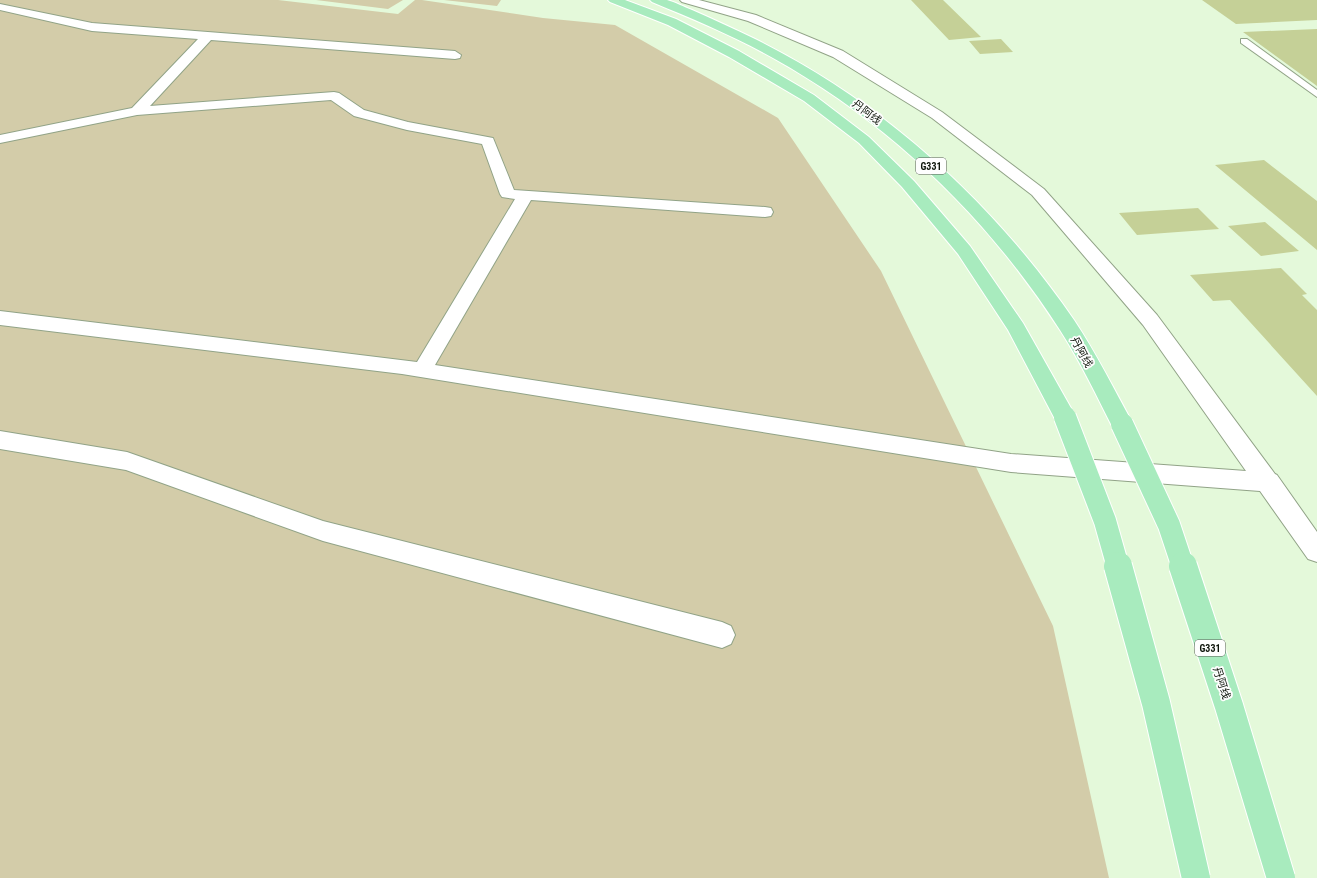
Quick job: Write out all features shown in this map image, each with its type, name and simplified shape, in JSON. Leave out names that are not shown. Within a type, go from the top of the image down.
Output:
[{"type":"highway","name":"G331","points":[[614,0],[672,22],[734,54],[809,98],[864,140],[908,184],[964,250],[1016,328],[1065,416],[1105,521],[1156,703],[1196,878]]},
{"type":"highway","name":"丹阿线","points":[[656,0],[699,16],[767,48],[838,91],[908,144],[952,185],[1007,242],[1067,325],[1122,424],[1169,525],[1230,706],[1281,878]]},
{"type":"street","points":[[686,0],[752,18],[838,54],[937,115],[1038,192],[1150,320],[1269,482],[1317,551]]},
{"type":"street","points":[[0,7],[92,26],[455,55]]},
{"type":"street","points":[[137,111],[208,36]]},
{"type":"street","points":[[0,139],[137,111],[334,96],[359,113],[407,126],[488,141],[508,194],[765,212]]},
{"type":"street","points":[[422,370],[526,195]]},
{"type":"street","points":[[0,318],[422,370],[1011,463],[1269,482]]},
{"type":"street","points":[[0,440],[127,461],[323,532],[722,635]]},
{"type":"lane","points":[[1244,41],[1317,94]]},
{"type":"shaded area","points":[[0,0],[278,0],[398,14],[415,0],[422,0],[543,18],[615,25],[778,118],[881,271],[1053,626],[1109,878],[0,878]]},
{"type":"shaded area","points":[[316,0],[403,0],[388,9]]},
{"type":"shaded area","points":[[444,0],[501,0],[497,6]]},
{"type":"building","points":[[911,0],[943,0],[981,37],[949,40]]},
{"type":"building","points":[[1202,0],[1317,0],[1317,20],[1236,24]]},
{"type":"building","points":[[1317,29],[1317,86],[1243,32]]},
{"type":"building","points":[[1001,39],[1013,52],[980,54],[969,41]]},
{"type":"building","points":[[1264,160],[1317,201],[1317,250],[1215,165]]},
{"type":"building","points":[[1198,208],[1219,229],[1137,235],[1119,213]]},
{"type":"building","points":[[1265,222],[1299,251],[1261,256],[1228,226]]},
{"type":"building","points":[[1281,268],[1307,294],[1302,295],[1317,310],[1317,396],[1230,300],[1213,301],[1190,275]]}]
